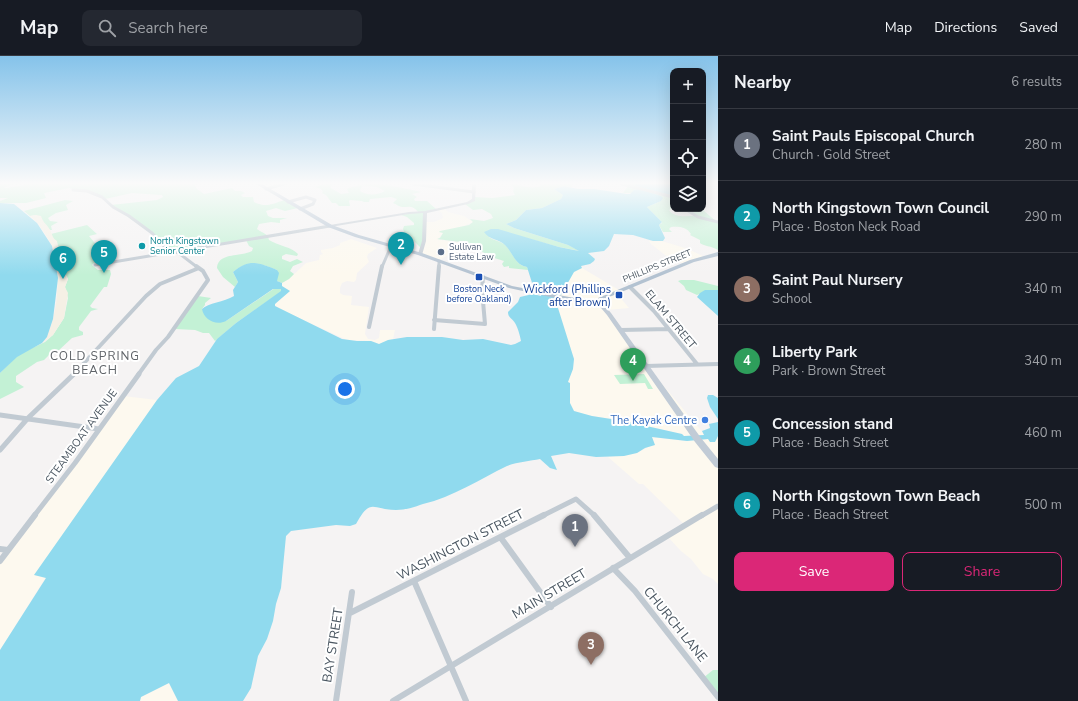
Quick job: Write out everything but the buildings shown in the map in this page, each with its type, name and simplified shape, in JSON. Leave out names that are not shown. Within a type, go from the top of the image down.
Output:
[{"type":"main road","points":[[309,214],[330,226],[390,246],[420,254],[511,287],[559,297],[599,301],[718,466]]},
{"type":"main road","name":"PHILLIPS STREET","points":[[599,301],[692,261],[718,254]]},
{"type":"street","name":"STEAMBOAT AVENUE","points":[[0,561],[75,463],[208,280],[207,275],[176,251],[164,246],[152,234],[126,214]]},
{"type":"street","points":[[95,265],[402,214]]},
{"type":"street","points":[[420,254],[424,241],[425,214]]},
{"type":"street","points":[[693,214],[698,217],[718,222]]},
{"type":"street","points":[[369,327],[381,269],[390,246]]},
{"type":"street","points":[[434,329],[438,261]]},
{"type":"street","points":[[0,450],[28,418],[71,377],[146,296],[160,284],[198,268]]},
{"type":"street","points":[[434,320],[485,324],[482,290],[483,277]]},
{"type":"street","name":"ELAM STREET","points":[[630,287],[654,311],[697,364]]},
{"type":"street","points":[[621,330],[669,329]]},
{"type":"street","points":[[646,366],[718,364]]},
{"type":"street","points":[[0,415],[99,428]]},
{"type":"street","name":"WASHINGTON STREET","points":[[350,612],[501,538],[576,499],[580,500],[630,558]]},
{"type":"street","name":"MAIN STREET","points":[[393,701],[718,506]]},
{"type":"street","points":[[501,538],[551,607]]},
{"type":"street","points":[[0,549],[8,550]]},
{"type":"street","name":"CHURCH LANE","points":[[613,568],[635,591],[718,697]]},
{"type":"street","points":[[414,581],[452,665],[466,701]]},
{"type":"street","name":"BAY STREET","points":[[336,701],[352,592]]},
{"type":"shaded area","points":[[442,214],[456,214],[464,216],[473,222],[464,226],[440,232],[443,233],[438,239],[440,240],[460,242],[457,247],[451,250],[452,253],[439,260],[420,253],[425,222],[434,222],[443,218]]},
{"type":"shaded area","points":[[351,239],[377,248],[368,254],[367,257],[369,262],[357,273],[356,280],[354,282],[347,281],[342,283],[340,293],[343,295],[352,296],[351,305],[369,307],[365,334],[368,339],[375,340],[379,338],[380,330],[395,330],[393,339],[379,344],[371,341],[347,340],[278,308],[274,304],[290,291],[281,286],[282,283],[289,279],[306,263],[319,260],[320,255],[323,254],[321,250],[333,248],[340,245],[340,243]]},
{"type":"shaded area","points":[[649,241],[662,241],[688,249],[705,257],[682,263],[665,255]]},
{"type":"shaded area","points":[[582,268],[619,290],[618,295],[629,308],[607,310],[647,366],[705,435],[683,436],[682,434],[624,421],[586,415],[574,411],[570,407],[570,383],[567,382],[573,369],[574,359],[562,326],[557,304],[560,301],[559,294],[561,294],[571,275],[576,270]]},
{"type":"shaded area","points":[[123,396],[157,400],[35,575],[46,577],[0,650],[0,562]]},
{"type":"shaded area","points":[[718,436],[718,584],[713,579],[703,574],[691,559],[667,536],[685,525],[643,484],[639,484],[608,457],[637,453],[650,446],[651,437],[686,441],[708,439]]},
{"type":"shaded area","points":[[169,683],[178,701],[140,701],[141,697]]},
{"type":"green space","points":[[28,214],[54,214],[48,218],[50,221],[58,222],[51,226],[52,230],[50,230],[36,215],[30,216]]},
{"type":"green space","points":[[124,214],[267,214],[273,218],[287,218],[280,220],[280,223],[271,222],[259,224],[257,229],[266,235],[269,240],[298,254],[297,256],[286,254],[282,256],[282,259],[290,262],[297,259],[303,262],[293,266],[290,271],[294,274],[282,283],[277,281],[277,270],[260,264],[244,265],[233,272],[238,282],[235,287],[223,277],[217,268],[218,263],[221,259],[226,257],[252,251],[253,248],[249,246],[246,240],[175,251],[165,246],[158,238]]},
{"type":"green space","points":[[426,214],[421,248],[414,241],[401,237],[405,234],[403,229],[404,226],[414,225],[414,223],[407,217],[401,215]]},
{"type":"green space","points":[[491,214],[522,214],[516,220],[506,224],[514,228],[568,245],[580,251],[559,247],[494,229],[489,237],[504,244],[510,250],[516,261],[527,267],[528,270],[509,268],[509,266],[504,267],[502,264],[504,261],[491,257],[487,259],[488,256],[482,252],[467,249],[461,251],[454,250],[460,242],[437,239],[440,238],[443,233],[439,232],[440,231],[469,225],[473,222],[470,219],[484,221],[493,218]]},
{"type":"green space","points":[[654,214],[694,216],[692,214],[708,214],[718,223],[718,250],[701,244],[700,240],[690,235],[691,234],[687,230],[682,228],[671,227],[669,229],[672,232],[663,232],[659,225],[662,223]]},
{"type":"green space","points":[[87,225],[97,234],[89,236],[103,253],[106,260],[94,263],[92,265],[98,270],[110,270],[111,274],[107,287],[104,287],[90,306],[98,309],[91,311],[79,327],[79,330],[83,332],[83,335],[72,338],[58,351],[49,355],[44,360],[37,362],[16,376],[16,382],[24,387],[0,399],[0,373],[16,357],[45,342],[53,335],[64,318],[68,298],[65,287],[68,279],[64,256],[51,234]]},
{"type":"green space","points":[[694,280],[718,286],[718,290],[709,290],[697,295],[686,290],[678,281]]},
{"type":"green space","points":[[275,288],[281,289],[282,291],[236,323],[215,341],[209,333],[203,333],[195,330],[175,329],[198,296],[211,298],[205,303],[202,309],[226,321]]},
{"type":"green space","points":[[644,374],[653,389],[648,389],[645,383],[620,384],[614,375]]},
{"type":"green space","points":[[713,670],[718,670],[718,701],[703,678]]},
{"type":"sand","points":[[30,216],[41,216],[49,228],[53,238],[57,241],[65,264],[64,272],[68,279],[65,287],[68,293],[64,318],[53,335],[42,343],[48,333],[55,309],[57,295],[57,268],[51,245],[47,237]]},
{"type":"water","points":[[0,214],[26,214],[37,223],[52,246],[58,278],[53,319],[47,337],[42,343],[17,357],[0,373]]},
{"type":"water","points":[[522,214],[654,214],[662,222],[659,225],[665,238],[663,241],[653,241],[633,235],[614,234],[609,246],[604,251],[588,253],[595,259],[594,261],[590,264],[581,266],[582,268],[574,272],[561,295],[559,294],[560,300],[557,304],[574,359],[573,369],[568,382],[570,383],[570,403],[574,411],[682,434],[684,436],[704,435],[702,431],[710,428],[709,424],[718,422],[718,436],[715,442],[710,442],[708,439],[687,441],[652,437],[655,445],[645,448],[637,453],[624,456],[596,457],[569,453],[551,456],[557,470],[550,468],[540,459],[519,463],[507,466],[466,487],[434,501],[396,510],[373,507],[369,508],[365,510],[356,524],[350,526],[336,525],[291,531],[286,536],[281,588],[273,621],[267,639],[258,656],[251,688],[243,701],[178,701],[169,683],[141,697],[140,701],[0,701],[0,650],[46,578],[34,575],[157,400],[176,378],[199,366],[217,339],[236,323],[281,291],[281,289],[273,289],[226,321],[218,323],[211,321],[205,316],[202,309],[208,305],[234,296],[233,290],[238,282],[233,272],[250,263],[265,265],[277,270],[279,273],[277,281],[282,283],[282,286],[290,291],[275,304],[275,306],[342,339],[371,341],[379,344],[388,340],[407,337],[442,337],[463,340],[483,339],[511,345],[521,341],[521,339],[516,325],[509,316],[508,312],[518,302],[520,297],[533,294],[541,296],[542,291],[534,289],[527,267],[523,266],[517,261],[505,245],[489,237],[484,232],[491,229],[498,229],[559,247],[579,251],[568,245],[514,228],[506,224],[516,220]]},
{"type":"water","points":[[705,290],[718,290],[718,316],[697,297]]},
{"type":"water","points":[[708,395],[713,395],[718,398],[718,419],[710,407],[707,398]]},
{"type":"place","name":"North Kingstown Senior Center","points":[[142,246]]},
{"type":"place","name":"Sullivan Estate Law","points":[[441,252]]},
{"type":"place","name":"North Kingstown Town Council","points":[[401,265]]},
{"type":"place","name":"Concession stand","points":[[104,273]]},
{"type":"place","name":"Boston Neck before Oakland)","points":[[479,277]]},
{"type":"place","name":"North Kingstown Town Beach","points":[[63,279]]},
{"type":"place","name":"Wickford (Phillips after Brown)","points":[[619,295]]},
{"type":"place","name":"Liberty Park","points":[[633,381]]},
{"type":"place","name":"The Kayak Centre","points":[[705,420]]},
{"type":"place","name":"Saint Pauls Episcopal Church","points":[[575,547]]},
{"type":"place","name":"Saint Paul Nursery","points":[[591,665]]},
{"type":"district","name":"COLD SPRING BEACH","points":[[95,363]]}]
